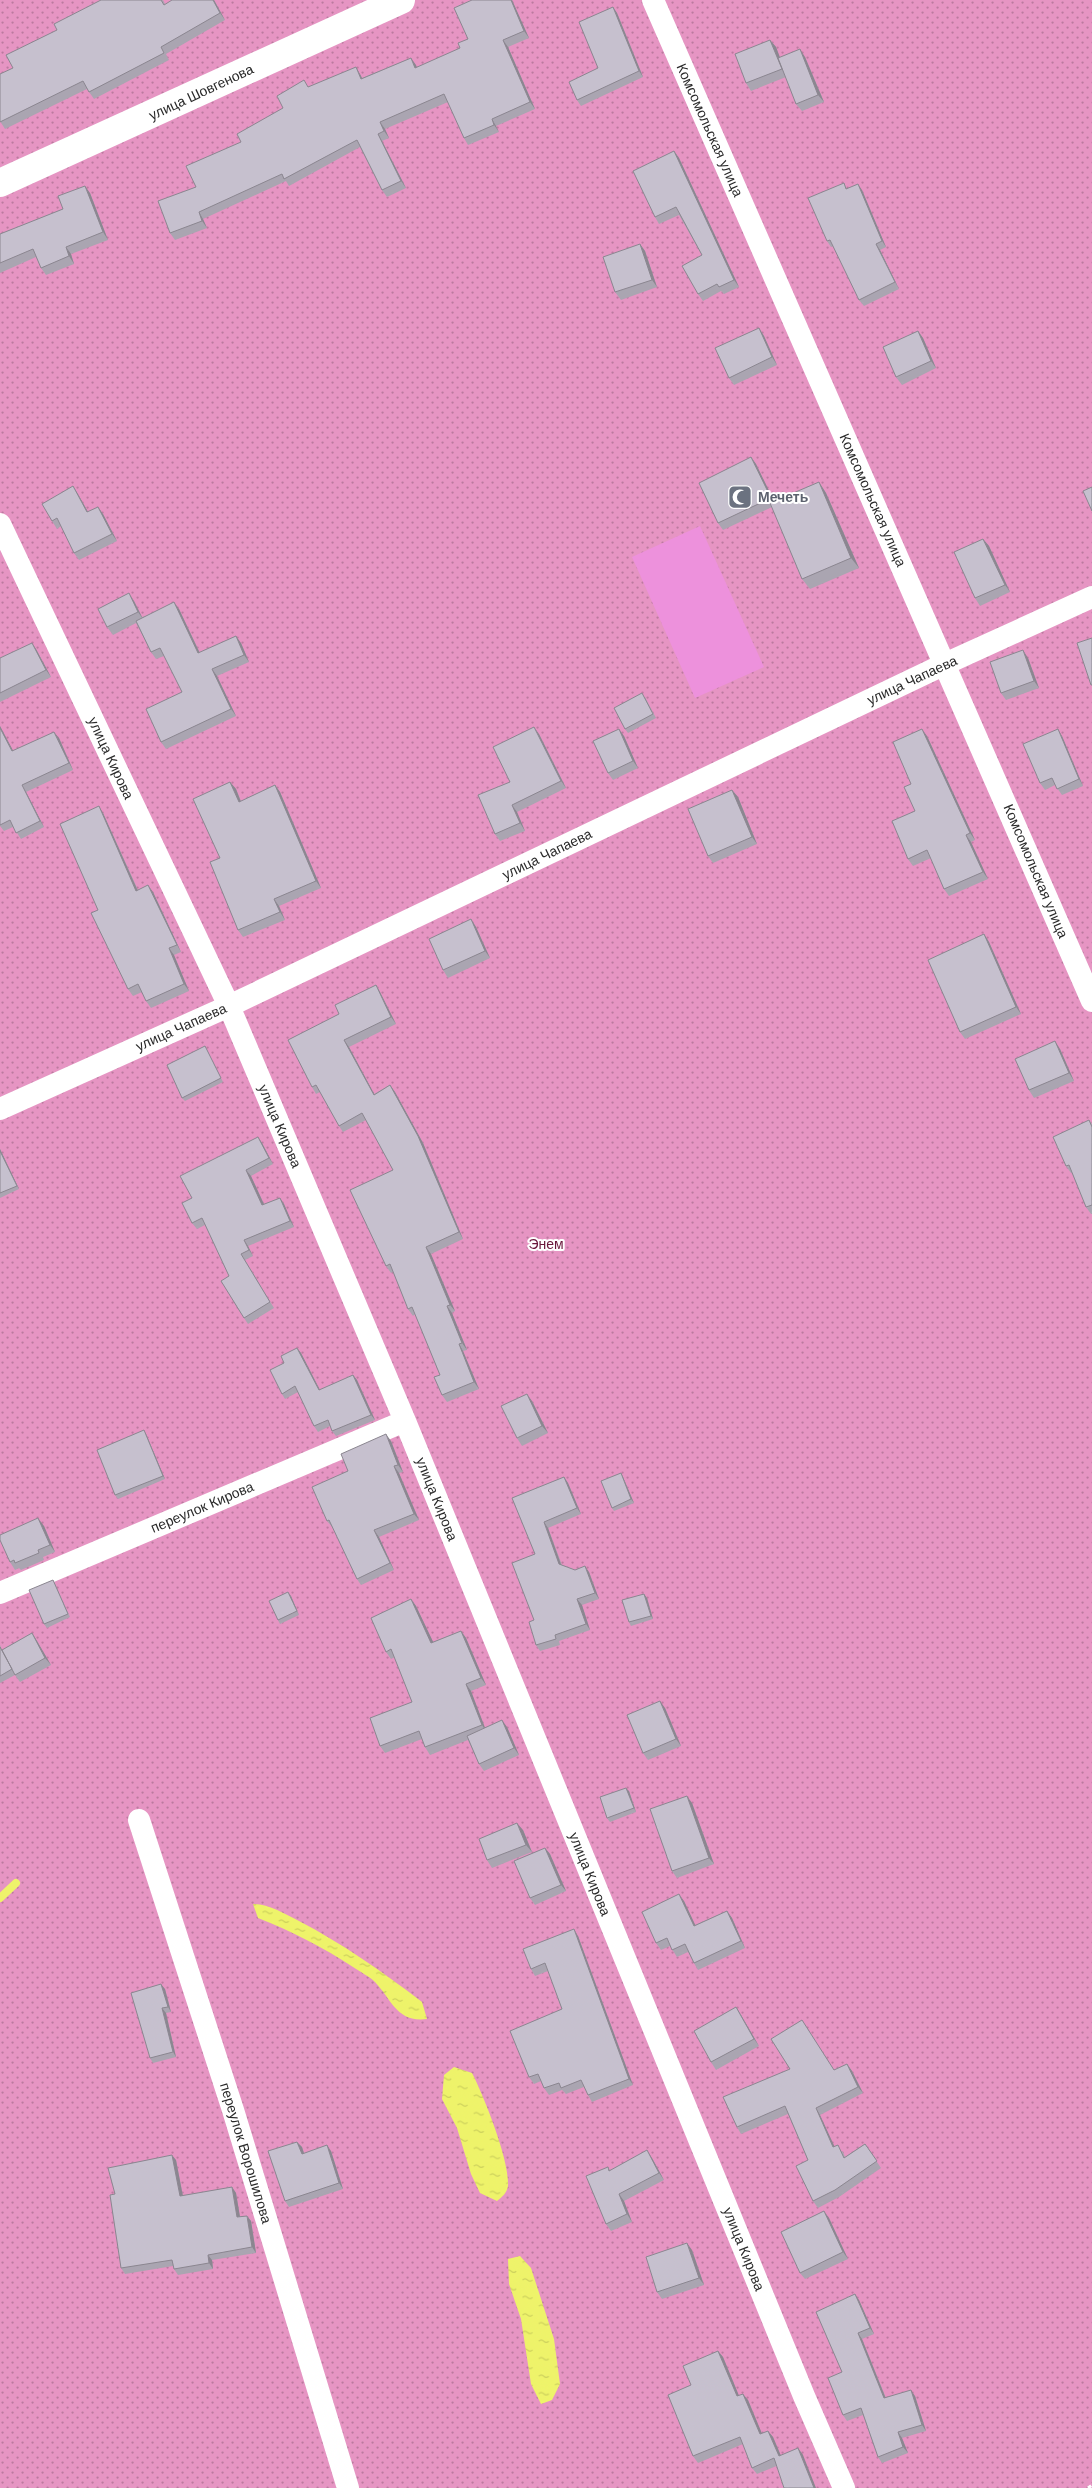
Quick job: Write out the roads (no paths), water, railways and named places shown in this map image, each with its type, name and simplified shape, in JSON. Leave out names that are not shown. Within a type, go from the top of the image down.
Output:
[{"type":"street","name":"улица Шовгенова","points":[[0,183],[401,0]]},
{"type":"street","name":"Комсомольская улица","points":[[653,0],[1092,1001]]},
{"type":"street","name":"улица Кирова","points":[[0,524],[229,1006],[405,1421],[796,2378],[844,2488]]},
{"type":"street","name":"улица Чапаева","points":[[0,1109],[229,1006],[945,664],[1092,597]]},
{"type":"street","name":"переулок Кирова","points":[[0,1593],[405,1421]]},
{"type":"street","name":"переулок Ворошилова","points":[[139,1820],[233,2110],[348,2488]]},
{"type":"water","points":[[253,1904],[259,1904],[283,1913],[331,1939],[362,1959],[422,2002],[427,2019],[417,2019],[402,2014],[370,1978],[318,1946],[258,1918]]},
{"type":"water","points":[[454,2067],[472,2073],[501,2146],[508,2175],[508,2186],[505,2193],[497,2201],[480,2193],[471,2174],[457,2128],[442,2099],[444,2075]]},
{"type":"water","points":[[520,2256],[531,2268],[554,2339],[560,2384],[552,2400],[541,2404],[531,2384],[521,2319],[509,2284],[508,2259]]},
{"type":"waterway","points":[[0,1898],[16,1883]]},
{"type":"place","name":"Мечеть","points":[[740,497]]},
{"type":"park label","name":"Энем","points":[[546,1244]]}]
